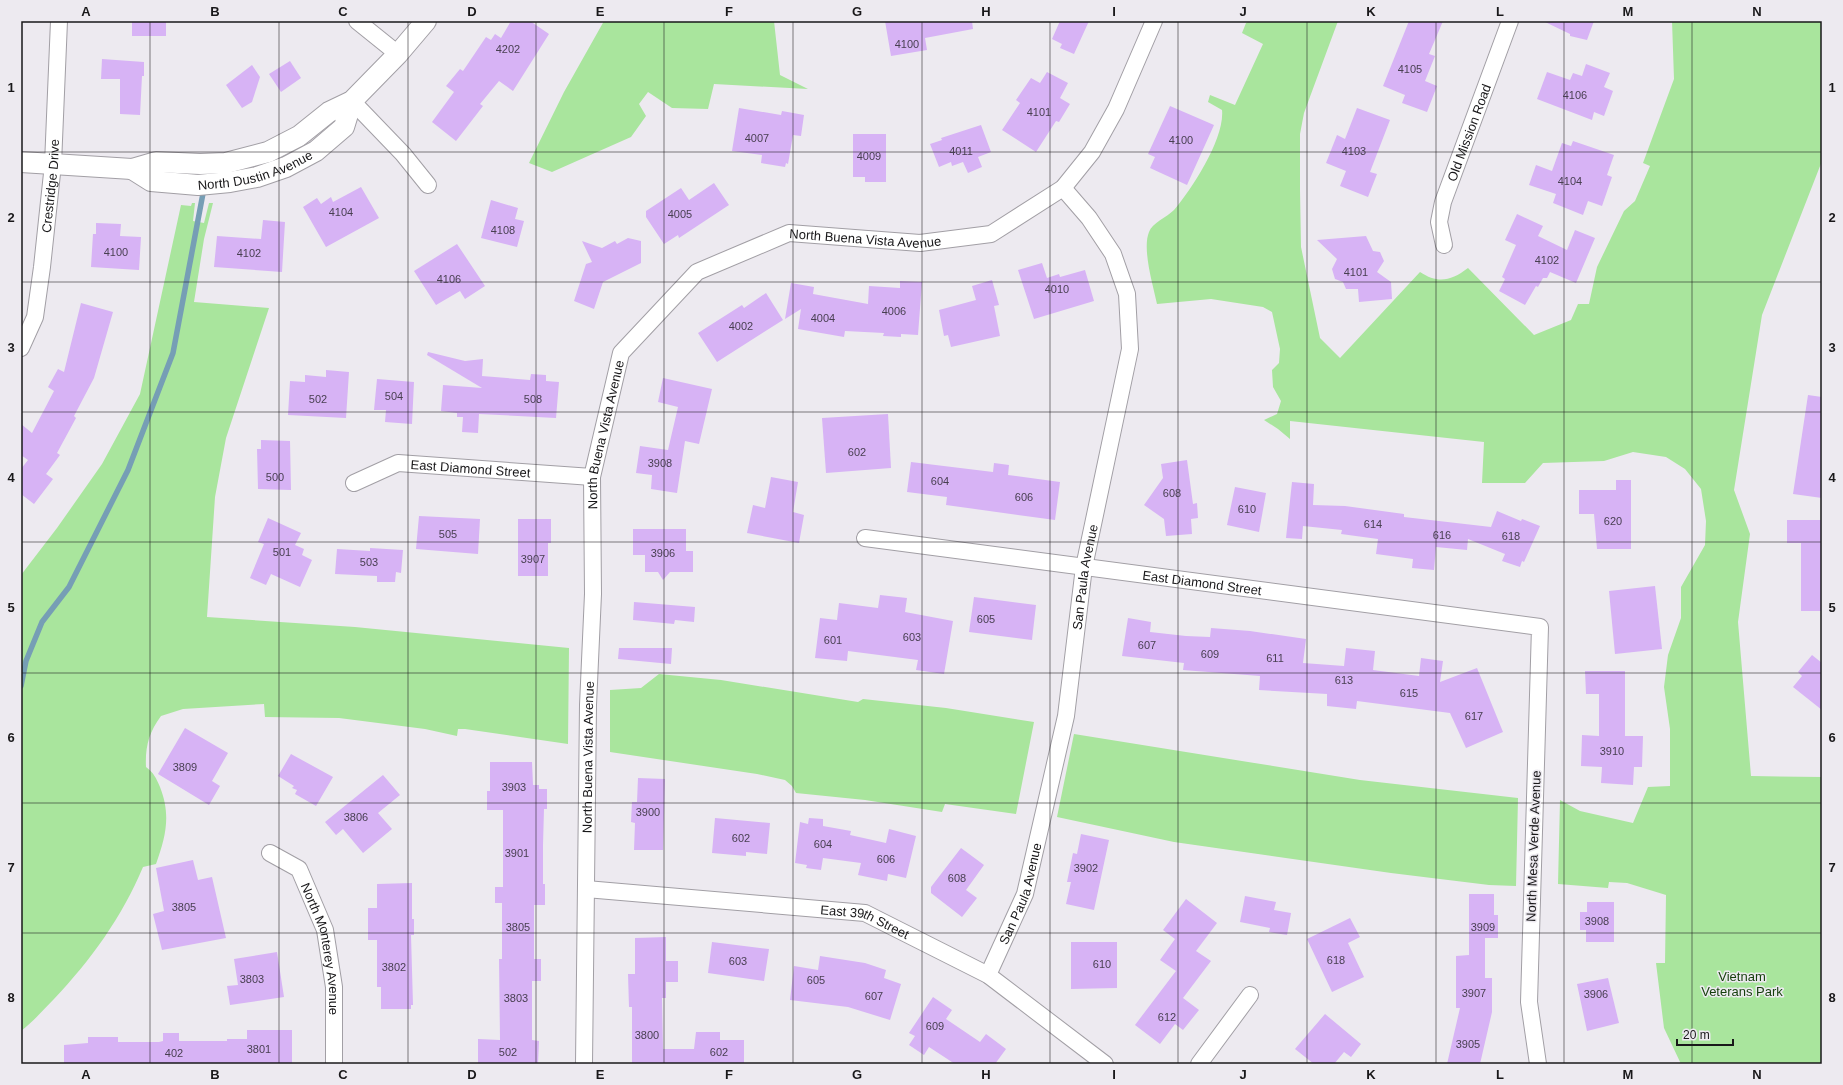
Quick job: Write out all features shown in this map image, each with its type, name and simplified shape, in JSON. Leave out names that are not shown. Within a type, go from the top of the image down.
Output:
[{"type":"street","name":"Crestridge Drive","points":[[21,348],[35,317],[53,164],[59,21]]},
{"type":"street","points":[[357,21],[398,54]]},
{"type":"street","name":"North Dustin Avenue","points":[[21,162],[132,169],[151,182],[198,185],[230,182],[256,177],[286,166],[316,151],[344,127],[352,101],[398,54],[426,21]]},
{"type":"street","name":"North Buena Vista Avenue","points":[[584,1064],[588,705],[592,594],[592,477],[620,353],[696,272],[789,233],[920,243],[991,234],[1063,188],[1092,152],[1116,109],[1154,21]]},
{"type":"street","name":"Old Mission Road","points":[[1444,246],[1438,222],[1443,202],[1510,21]]},
{"type":"street","points":[[352,101],[403,154],[428,185]]},
{"type":"street","name":"San Paula Avenue","points":[[988,975],[1025,894],[1066,716],[1084,567],[1130,349],[1127,294],[1113,254],[1089,218],[1063,188]]},
{"type":"street","name":"East Diamond Street","points":[[354,483],[398,463],[592,477]]},
{"type":"street","name":"East Diamond Street","points":[[865,538],[1540,627]]},
{"type":"street","name":"North Mesa Verde Avenue","points":[[1538,1064],[1528,1002],[1540,627]]},
{"type":"street","name":"North Monterey Avenue","points":[[270,853],[299,869],[325,930],[334,987],[334,1064]]},
{"type":"street","name":"East 39th Street","points":[[586,889],[865,913],[988,975],[1105,1064]]},
{"type":"street","points":[[1199,1064],[1250,995]]},
{"type":"green space","points":[[604,21],[774,21],[780,75],[808,89],[714,84],[708,109],[672,108],[648,92],[639,104],[646,116],[631,137],[552,172],[529,163],[564,92]]},
{"type":"green space","name":"Vietnam Veterans Park","points":[[1250,21],[1338,21],[1304,113],[1300,134],[1300,190],[1301,247],[1320,338],[1340,358],[1420,272],[1433,278],[1444,279],[1456,276],[1468,268],[1534,335],[1571,320],[1578,304],[1589,304],[1597,267],[1624,211],[1635,201],[1650,166],[1643,163],[1674,79],[1672,21],[1822,21],[1822,161],[1762,315],[1734,490],[1750,534],[1738,622],[1751,776],[1822,777],[1822,1064],[1681,1064],[1664,1028],[1656,963],[1665,963],[1666,895],[1627,883],[1609,882],[1608,888],[1558,884],[1560,800],[1580,811],[1633,823],[1648,787],[1670,786],[1670,729],[1664,687],[1668,655],[1681,618],[1681,587],[1705,545],[1706,521],[1701,489],[1685,469],[1666,457],[1633,452],[1604,461],[1543,463],[1525,483],[1482,483],[1484,442],[1290,421],[1290,439],[1264,420],[1277,414],[1281,401],[1273,387],[1272,370],[1279,363],[1280,349],[1272,312],[1263,307],[1211,299],[1157,304],[1147,257],[1147,239],[1149,232],[1156,223],[1171,213],[1181,201],[1198,177],[1213,148],[1222,121],[1222,110],[1208,102],[1210,95],[1235,105],[1263,44],[1242,33],[1246,23]]},
{"type":"green space","points":[[192,203],[195,203],[193,221],[204,223],[209,203],[213,203],[204,239],[194,302],[269,308],[226,438],[215,497],[207,617],[355,627],[569,648],[568,744],[465,729],[458,729],[457,736],[425,729],[339,718],[265,717],[264,704],[183,709],[161,716],[153,728],[147,746],[146,760],[146,767],[153,774],[160,787],[166,816],[165,835],[156,864],[143,867],[125,903],[93,953],[68,984],[34,1020],[21,1031],[21,575],[57,528],[102,464],[140,394],[181,205],[191,206]]},
{"type":"green space","points":[[659,674],[721,680],[858,702],[863,699],[946,708],[1034,722],[1016,814],[945,804],[942,812],[865,800],[796,793],[792,786],[785,780],[757,774],[610,752],[610,690],[641,688]]},
{"type":"green space","points":[[1074,734],[1360,780],[1518,798],[1516,886],[1489,885],[1391,873],[1174,842],[1057,817]]},
{"type":"building","points":[[132,21],[166,21],[166,36],[132,36]]},
{"type":"building","points":[[511,21],[530,21],[549,34],[513,91],[499,81],[480,104],[483,106],[456,141],[432,122],[454,92],[446,86],[460,69],[463,71],[486,37],[491,40],[495,34],[501,38]]},
{"type":"building","points":[[885,21],[972,21],[973,29],[925,38],[927,50],[891,56]]},
{"type":"building","points":[[1060,21],[1089,21],[1074,54],[1060,48],[1062,44],[1052,39]]},
{"type":"building","points":[[1409,21],[1443,21],[1429,54],[1435,56],[1425,81],[1437,86],[1427,112],[1402,103],[1405,95],[1383,86]]},
{"type":"building","points":[[1543,21],[1594,21],[1587,40],[1570,36],[1570,34]]},
{"type":"building","points":[[102,59],[144,62],[140,115],[120,114],[120,79],[101,79]]},
{"type":"building","points":[[290,61],[301,78],[281,92],[269,74]]},
{"type":"building","points":[[1586,64],[1610,73],[1604,87],[1613,91],[1604,116],[1594,112],[1592,120],[1537,99],[1547,72],[1570,80],[1573,73],[1582,76]]},
{"type":"building","points":[[252,65],[260,77],[252,102],[242,108],[226,85]]},
{"type":"building","points":[[1047,72],[1068,83],[1060,98],[1070,104],[1059,122],[1056,121],[1036,152],[1002,130],[1020,103],[1016,100],[1031,78],[1040,83]]},
{"type":"building","points":[[1170,106],[1214,125],[1187,185],[1150,168],[1155,157],[1148,154]]},
{"type":"building","points":[[739,108],[781,115],[782,111],[804,115],[801,136],[793,135],[788,164],[786,163],[785,167],[761,163],[762,155],[732,151]]},
{"type":"building","points":[[1357,108],[1390,120],[1370,172],[1377,174],[1368,197],[1340,186],[1346,171],[1326,163],[1337,135],[1345,139]]},
{"type":"building","points":[[981,125],[991,152],[978,157],[982,167],[968,173],[963,162],[952,166],[951,162],[939,167],[930,144],[942,140],[941,138]]},
{"type":"building","points":[[853,134],[886,134],[886,182],[865,182],[865,177],[853,177]]},
{"type":"building","points":[[1573,141],[1614,155],[1607,175],[1612,177],[1602,206],[1588,201],[1583,215],[1553,203],[1556,194],[1529,185],[1536,165],[1552,171],[1562,143],[1571,146]]},
{"type":"building","points":[[714,183],[729,205],[679,238],[678,235],[664,244],[646,217],[646,211],[681,188],[689,200]]},
{"type":"building","points":[[361,187],[379,218],[326,247],[303,207],[317,198],[321,204],[331,197],[333,202]]},
{"type":"building","points":[[491,200],[518,208],[515,219],[524,221],[517,247],[481,238]]},
{"type":"building","points":[[1517,214],[1543,226],[1538,236],[1567,250],[1575,230],[1595,238],[1576,283],[1550,272],[1547,278],[1543,278],[1538,287],[1536,286],[1525,305],[1499,291],[1505,279],[1502,277],[1516,245],[1505,240]]},
{"type":"building","points":[[263,220],[285,222],[282,272],[214,267],[217,236],[261,239]]},
{"type":"building","points":[[96,223],[121,224],[120,236],[141,237],[139,270],[91,267],[93,234],[96,234]]},
{"type":"building","points":[[1366,236],[1373,251],[1380,252],[1384,261],[1377,272],[1391,282],[1392,299],[1359,302],[1358,289],[1346,289],[1343,282],[1335,279],[1332,269],[1337,259],[1317,240]]},
{"type":"building","points":[[628,238],[641,241],[641,263],[603,282],[594,309],[574,301],[586,264],[592,262],[582,241],[602,248],[615,241],[617,244]]},
{"type":"building","points":[[457,244],[485,286],[465,299],[460,291],[436,305],[414,271]]},
{"type":"building","points":[[1042,263],[1047,278],[1059,274],[1060,277],[1085,270],[1094,301],[1034,319],[1018,270]]},
{"type":"building","points":[[992,280],[999,305],[994,306],[1000,336],[951,347],[948,335],[944,336],[939,310],[976,300],[972,286]]},
{"type":"building","points":[[900,281],[922,282],[918,335],[901,334],[901,337],[883,336],[884,333],[845,331],[844,337],[798,329],[801,309],[785,319],[791,283],[814,287],[813,294],[868,304],[869,286],[900,288]]},
{"type":"building","points":[[766,293],[783,320],[717,362],[698,333],[742,305],[744,308]]},
{"type":"building","points":[[81,303],[113,312],[94,378],[74,416],[76,418],[57,453],[60,455],[46,474],[53,479],[34,504],[21,494],[21,469],[28,460],[21,455],[21,424],[32,433],[54,391],[48,387],[58,369],[64,372]]},
{"type":"building","points":[[428,352],[465,361],[483,359],[482,376],[530,380],[531,374],[546,375],[546,381],[559,382],[556,418],[479,414],[478,433],[462,432],[463,417],[457,417],[457,413],[441,411],[443,385],[482,388],[427,355]]},
{"type":"building","points":[[326,370],[349,372],[346,418],[288,415],[290,381],[305,382],[305,375],[326,377]]},
{"type":"building","points":[[663,378],[712,389],[699,444],[685,441],[677,493],[651,489],[652,475],[636,473],[640,446],[668,450],[678,407],[658,402]]},
{"type":"building","points":[[377,379],[414,382],[412,424],[385,422],[386,410],[374,410]]},
{"type":"building","points":[[1808,395],[1822,397],[1822,498],[1793,494]]},
{"type":"building","points":[[888,414],[891,468],[826,473],[822,418]]},
{"type":"building","points":[[261,440],[290,441],[291,490],[258,489],[257,449],[261,449]]},
{"type":"building","points":[[1187,460],[1193,504],[1197,503],[1198,518],[1191,519],[1192,534],[1166,536],[1164,519],[1144,505],[1163,478],[1161,464]]},
{"type":"building","points":[[911,462],[993,472],[994,463],[1009,465],[1008,475],[1060,482],[1055,520],[946,505],[947,497],[907,492]]},
{"type":"building","points":[[771,477],[798,482],[793,512],[804,515],[799,543],[747,533],[753,505],[765,508]]},
{"type":"building","points":[[1616,480],[1631,480],[1631,549],[1597,549],[1594,514],[1579,514],[1579,490],[1616,490]]},
{"type":"building","points":[[1292,482],[1314,484],[1313,505],[1345,506],[1404,514],[1404,517],[1491,527],[1497,511],[1521,521],[1522,519],[1540,526],[1524,562],[1522,561],[1520,567],[1502,561],[1505,554],[1468,539],[1467,550],[1436,547],[1434,570],[1412,568],[1413,559],[1376,554],[1378,539],[1341,534],[1342,530],[1303,526],[1302,539],[1286,538]]},
{"type":"building","points":[[1235,487],[1266,493],[1259,532],[1227,525]]},
{"type":"building","points":[[419,516],[480,519],[478,554],[416,549]]},
{"type":"building","points":[[268,518],[301,533],[295,545],[304,549],[302,555],[312,560],[300,587],[271,574],[266,585],[250,578],[264,544],[258,542]]},
{"type":"building","points":[[518,519],[551,519],[551,543],[548,543],[548,576],[518,576]]},
{"type":"building","points":[[1787,520],[1822,520],[1822,611],[1801,611],[1801,543],[1787,543]]},
{"type":"building","points":[[633,529],[686,529],[686,551],[693,551],[693,572],[670,572],[663,580],[658,572],[645,572],[645,555],[633,555]]},
{"type":"building","points":[[370,548],[403,550],[401,573],[396,572],[395,582],[377,582],[377,576],[335,574],[337,549],[370,551]]},
{"type":"building","points":[[1655,586],[1662,649],[1615,654],[1609,591]]},
{"type":"building","points":[[880,595],[907,598],[905,612],[953,621],[944,674],[916,670],[918,660],[848,651],[847,661],[815,658],[820,618],[837,620],[839,603],[878,608]]},
{"type":"building","points":[[974,597],[1036,605],[1032,640],[969,632]]},
{"type":"building","points":[[634,602],[695,607],[694,622],[675,620],[674,624],[633,620]]},
{"type":"building","points":[[1128,618],[1151,622],[1150,632],[1210,637],[1211,628],[1250,631],[1306,639],[1303,663],[1344,666],[1346,648],[1375,651],[1373,670],[1419,676],[1421,658],[1443,661],[1440,682],[1477,668],[1503,732],[1466,748],[1450,713],[1357,701],[1356,709],[1327,706],[1327,694],[1259,690],[1260,676],[1183,670],[1184,663],[1122,656]]},
{"type":"building","points":[[619,648],[672,648],[671,664],[618,659]]},
{"type":"building","points":[[1812,655],[1822,663],[1822,710],[1793,687],[1802,676],[1798,672]]},
{"type":"building","points":[[1585,671],[1625,671],[1625,736],[1643,736],[1642,767],[1634,767],[1633,785],[1601,783],[1602,767],[1581,766],[1582,735],[1599,736],[1599,694],[1586,694]]},
{"type":"building","points":[[185,728],[228,753],[212,781],[220,786],[209,805],[158,774]]},
{"type":"building","points":[[291,754],[333,777],[316,806],[295,794],[297,790],[292,788],[294,786],[278,776]]},
{"type":"building","points":[[490,762],[532,762],[533,785],[539,785],[539,789],[547,789],[547,809],[544,809],[543,845],[543,884],[545,884],[545,905],[534,905],[534,959],[541,959],[541,981],[532,981],[532,1040],[539,1041],[538,1064],[478,1064],[478,1039],[500,1040],[499,959],[502,959],[502,903],[495,903],[495,887],[503,887],[503,810],[487,810],[487,791],[490,791]]},
{"type":"building","points":[[383,775],[400,795],[378,813],[392,829],[363,853],[343,829],[336,835],[325,822]]},
{"type":"building","points":[[638,778],[665,779],[663,850],[634,850],[635,823],[631,822],[632,802],[637,802]]},
{"type":"building","points":[[715,818],[770,823],[767,854],[746,852],[746,856],[712,853]]},
{"type":"building","points":[[809,818],[823,819],[823,826],[851,831],[850,835],[886,843],[889,829],[916,836],[906,878],[888,874],[887,881],[858,875],[861,863],[823,858],[821,870],[806,868],[807,865],[795,863],[800,822],[808,824]]},
{"type":"building","points":[[1081,834],[1109,840],[1094,910],[1066,904],[1071,882],[1067,882],[1073,853],[1077,854]]},
{"type":"building","points":[[961,848],[984,865],[966,890],[977,898],[962,917],[931,893],[931,887]]},
{"type":"building","points":[[193,860],[198,880],[212,877],[226,938],[162,950],[153,914],[164,911],[156,868]]},
{"type":"building","points":[[412,883],[412,919],[414,919],[414,935],[411,935],[413,1005],[411,1005],[411,1009],[381,1009],[381,987],[377,987],[377,940],[368,940],[368,908],[377,908],[377,884]]},
{"type":"building","points":[[1469,894],[1494,894],[1494,915],[1498,915],[1498,938],[1485,938],[1485,978],[1492,978],[1492,1012],[1480,1064],[1447,1064],[1460,1008],[1456,1008],[1456,956],[1469,955]]},
{"type":"building","points":[[1245,896],[1276,902],[1274,910],[1291,913],[1287,935],[1269,932],[1270,928],[1240,922]]},
{"type":"building","points":[[1186,899],[1217,923],[1196,951],[1211,961],[1183,998],[1199,1010],[1183,1030],[1175,1024],[1160,1044],[1135,1025],[1176,971],[1160,960],[1175,939],[1163,930]]},
{"type":"building","points":[[1587,902],[1614,902],[1614,942],[1586,942],[1586,930],[1580,930],[1580,912],[1587,912]]},
{"type":"building","points":[[1350,918],[1360,937],[1348,943],[1364,977],[1332,992],[1307,939]]},
{"type":"building","points":[[666,937],[666,961],[678,961],[678,982],[666,982],[666,998],[662,998],[663,1049],[694,1049],[696,1032],[720,1032],[720,1040],[744,1040],[744,1064],[632,1064],[632,1007],[629,1007],[628,974],[635,974],[635,938]]},
{"type":"building","points":[[712,942],[769,949],[764,981],[708,973]]},
{"type":"building","points":[[1071,942],[1117,942],[1117,988],[1071,989]]},
{"type":"building","points":[[277,952],[284,997],[230,1005],[227,986],[238,985],[234,959]]},
{"type":"building","points":[[820,956],[865,963],[886,970],[884,978],[901,984],[890,1020],[848,1007],[790,1000],[794,966],[818,970]]},
{"type":"building","points":[[1608,978],[1619,1023],[1587,1031],[1577,984]]},
{"type":"building","points":[[933,997],[952,1010],[946,1019],[980,1042],[986,1034],[1006,1049],[995,1064],[955,1064],[929,1047],[924,1055],[909,1045],[915,1036],[909,1033]]},
{"type":"building","points":[[1325,1014],[1361,1044],[1351,1057],[1344,1052],[1334,1064],[1314,1064],[1295,1049]]},
{"type":"building","points":[[247,1030],[292,1030],[292,1064],[64,1064],[64,1045],[88,1043],[88,1037],[118,1037],[118,1042],[159,1042],[163,1041],[163,1033],[179,1033],[179,1041],[227,1041],[227,1039],[247,1039]]},
{"type":"waterway","points":[[21,686],[26,661],[42,622],[69,587],[128,470],[173,353],[204,188]]}]
